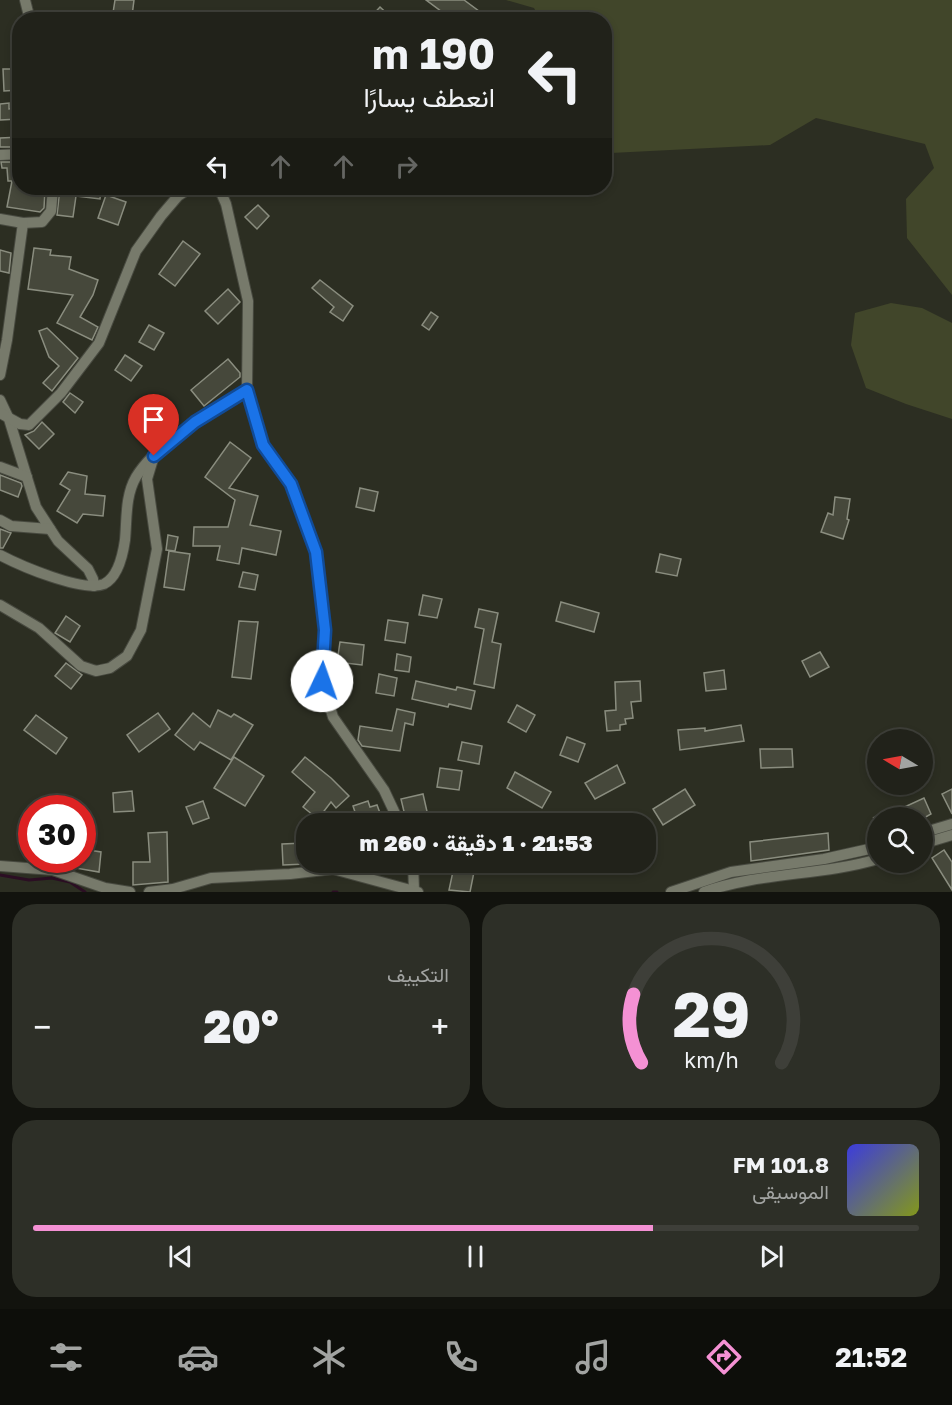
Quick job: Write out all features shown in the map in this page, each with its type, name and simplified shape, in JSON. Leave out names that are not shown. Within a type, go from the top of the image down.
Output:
[{"type":"street","points":[[0,219],[23,223],[42,222],[51,211],[52,195]]},
{"type":"street","points":[[5,416],[20,424],[29,425],[61,393],[99,343],[136,251],[180,195]]},
{"type":"street","points":[[222,195],[248,301],[247,390],[263,445],[291,484],[316,552],[325,630],[322,681],[333,717],[384,790],[395,813]]},
{"type":"street","points":[[0,375],[23,223]]},
{"type":"street","points":[[0,555],[75,585],[94,586],[105,583],[117,570],[124,543],[129,493],[136,477],[154,456],[195,422],[247,390]]},
{"type":"street","points":[[0,400],[36,507],[58,541],[88,569],[94,586]]},
{"type":"street","points":[[0,605],[39,628],[81,666],[96,671],[110,668],[127,656],[141,630],[157,549],[147,479],[154,456]]},
{"type":"street","points":[[0,467],[27,477]]},
{"type":"street","points":[[0,520],[11,526],[50,529]]},
{"type":"street","points":[[933,830],[952,824]]},
{"type":"street","points":[[933,841],[952,835]]},
{"type":"street","points":[[671,892],[731,872],[824,859],[867,849]]},
{"type":"street","points":[[704,892],[754,878],[824,870],[867,861]]},
{"type":"street","points":[[0,866],[54,870],[105,888],[130,892]]},
{"type":"street","points":[[148,892],[173,889],[211,878],[290,874],[333,869],[416,891],[414,873]]},
{"type":"green space","points":[[506,0],[952,0],[952,295],[907,238],[906,199],[934,168],[925,144],[816,118],[770,145],[612,153],[612,12],[536,12],[534,8]]},
{"type":"green space","points":[[891,303],[922,308],[952,323],[952,419],[866,388],[851,345],[855,313]]},
{"type":"building","points":[[115,0],[134,0],[132,12],[113,12]]},
{"type":"building","points":[[426,0],[464,0],[480,12],[442,12]]},
{"type":"building","points":[[380,7],[385,12],[375,12]]},
{"type":"building","points":[[3,69],[12,69],[12,90],[4,91]]},
{"type":"building","points":[[9,103],[9,109],[12,109],[12,119],[0,120],[0,104]]},
{"type":"building","points":[[12,137],[12,147],[0,147],[0,138]]},
{"type":"building","points":[[1,162],[12,162],[12,181],[8,181],[7,168],[2,168]]},
{"type":"building","points":[[12,181],[12,195],[45,195],[44,208],[40,212],[7,207]]},
{"type":"building","points":[[59,195],[100,195],[100,199],[76,196],[73,217],[57,215]]},
{"type":"building","points":[[106,195],[126,202],[118,225],[98,218]]},
{"type":"building","points":[[258,205],[269,216],[257,229],[245,217]]},
{"type":"building","points":[[183,241],[200,254],[175,286],[159,274]]},
{"type":"building","points":[[34,248],[51,250],[50,255],[71,257],[69,269],[98,280],[93,295],[80,317],[98,327],[92,340],[57,323],[73,295],[28,289]]},
{"type":"building","points":[[0,250],[11,253],[9,273],[0,271]]},
{"type":"building","points":[[320,280],[353,306],[343,321],[330,312],[334,307],[312,288]]},
{"type":"building","points":[[228,289],[240,302],[218,324],[205,311]]},
{"type":"building","points":[[431,312],[438,317],[429,330],[422,325]]},
{"type":"building","points":[[149,325],[164,333],[154,350],[139,342]]},
{"type":"building","points":[[47,328],[78,358],[52,391],[43,383],[59,366],[49,357],[39,331]]},
{"type":"building","points":[[125,355],[142,366],[131,381],[115,370]]},
{"type":"building","points":[[228,359],[240,373],[240,377],[204,406],[191,390]]},
{"type":"building","points":[[70,393],[83,402],[75,413],[63,402]]},
{"type":"building","points":[[42,422],[54,434],[39,449],[25,435],[34,431]]},
{"type":"building","points":[[230,442],[251,458],[229,488],[258,496],[250,525],[281,531],[276,555],[242,548],[239,564],[217,560],[220,546],[193,546],[194,527],[228,527],[235,500],[205,477]]},
{"type":"building","points":[[68,472],[87,476],[85,494],[105,496],[103,516],[83,514],[77,523],[57,511],[70,490],[60,484]]},
{"type":"building","points":[[0,475],[21,483],[18,497],[0,490]]},
{"type":"building","points":[[360,488],[378,492],[374,511],[356,507]]},
{"type":"building","points":[[835,497],[850,499],[847,519],[849,520],[843,539],[821,532],[828,513],[833,515]]},
{"type":"building","points":[[0,529],[11,533],[3,548],[0,548]]},
{"type":"building","points":[[168,535],[178,537],[175,551],[166,550]]},
{"type":"building","points":[[169,551],[190,554],[184,590],[164,587]]},
{"type":"building","points":[[660,554],[681,559],[677,576],[656,572]]},
{"type":"building","points":[[243,572],[258,575],[255,590],[239,587]]},
{"type":"building","points":[[423,595],[442,599],[437,618],[419,615]]},
{"type":"building","points":[[561,602],[599,613],[594,632],[556,621]]},
{"type":"building","points":[[479,609],[498,613],[492,642],[501,644],[494,688],[474,684],[484,629],[475,627]]},
{"type":"building","points":[[66,616],[80,626],[70,642],[55,633]]},
{"type":"building","points":[[388,620],[408,623],[405,643],[385,640]]},
{"type":"building","points":[[239,621],[258,622],[251,679],[232,677]]},
{"type":"building","points":[[340,642],[364,645],[362,665],[337,662]]},
{"type":"building","points":[[820,652],[829,667],[810,677],[802,661]]},
{"type":"building","points":[[397,654],[411,657],[409,672],[395,670]]},
{"type":"building","points":[[66,663],[82,675],[71,689],[55,676]]},
{"type":"building","points":[[724,670],[726,689],[706,691],[704,673]]},
{"type":"building","points":[[379,674],[397,678],[394,696],[376,693]]},
{"type":"building","points":[[416,681],[456,690],[457,687],[475,691],[471,709],[449,704],[448,707],[412,699]]},
{"type":"building","points":[[640,681],[641,701],[631,702],[633,718],[625,719],[626,724],[620,725],[620,730],[607,731],[605,711],[616,710],[615,682]]},
{"type":"building","points":[[517,705],[535,715],[526,732],[508,722]]},
{"type":"building","points":[[397,709],[415,713],[413,725],[405,723],[400,751],[362,746],[358,740],[360,726],[392,731]]},
{"type":"building","points":[[218,710],[231,717],[234,714],[253,725],[231,760],[200,742],[194,750],[175,735],[193,713],[210,727]]},
{"type":"building","points":[[158,713],[170,729],[139,752],[127,735]]},
{"type":"building","points":[[36,715],[67,738],[56,754],[24,730]]},
{"type":"building","points":[[741,725],[744,741],[680,750],[678,730],[705,728],[705,731]]},
{"type":"building","points":[[567,737],[585,744],[578,762],[560,755]]},
{"type":"building","points":[[462,742],[482,746],[479,764],[458,760]]},
{"type":"building","points":[[760,749],[792,749],[793,767],[761,768]]},
{"type":"building","points":[[234,757],[264,776],[245,806],[214,788]]},
{"type":"building","points":[[305,757],[349,796],[336,808],[331,802],[323,813],[310,813],[303,807],[315,792],[292,772]]},
{"type":"building","points":[[617,765],[625,783],[595,799],[585,783]]},
{"type":"building","points":[[440,768],[462,771],[459,790],[437,787]]},
{"type":"building","points":[[515,772],[551,792],[542,808],[507,788]]},
{"type":"building","points":[[685,789],[695,805],[663,825],[653,809]]},
{"type":"building","points":[[952,789],[952,814],[942,794]]},
{"type":"building","points":[[132,791],[134,811],[114,812],[113,793]]},
{"type":"building","points":[[423,794],[427,813],[404,813],[401,799]]},
{"type":"building","points":[[924,798],[928,807],[904,807]]},
{"type":"building","points":[[203,801],[209,818],[193,824],[186,807]]},
{"type":"building","points":[[368,801],[370,807],[377,805],[380,813],[355,813],[353,806]]},
{"type":"building","points":[[167,832],[168,882],[133,885],[133,862],[150,862],[148,833]]},
{"type":"building","points":[[828,833],[829,850],[751,861],[750,842]]},
{"type":"building","points":[[296,843],[296,864],[283,865],[282,844]]},
{"type":"building","points":[[944,850],[952,862],[952,890],[933,860]]},
{"type":"building","points":[[96,851],[101,852],[99,872],[96,871]]},
{"type":"building","points":[[453,873],[474,873],[470,892],[449,890]]},
{"type":"waterway","points":[[0,875],[29,880],[52,878],[70,882],[85,892]]},
{"type":"route","points":[[154,456],[195,422],[247,390],[263,445],[291,484],[316,552],[325,630],[322,681]]}]
